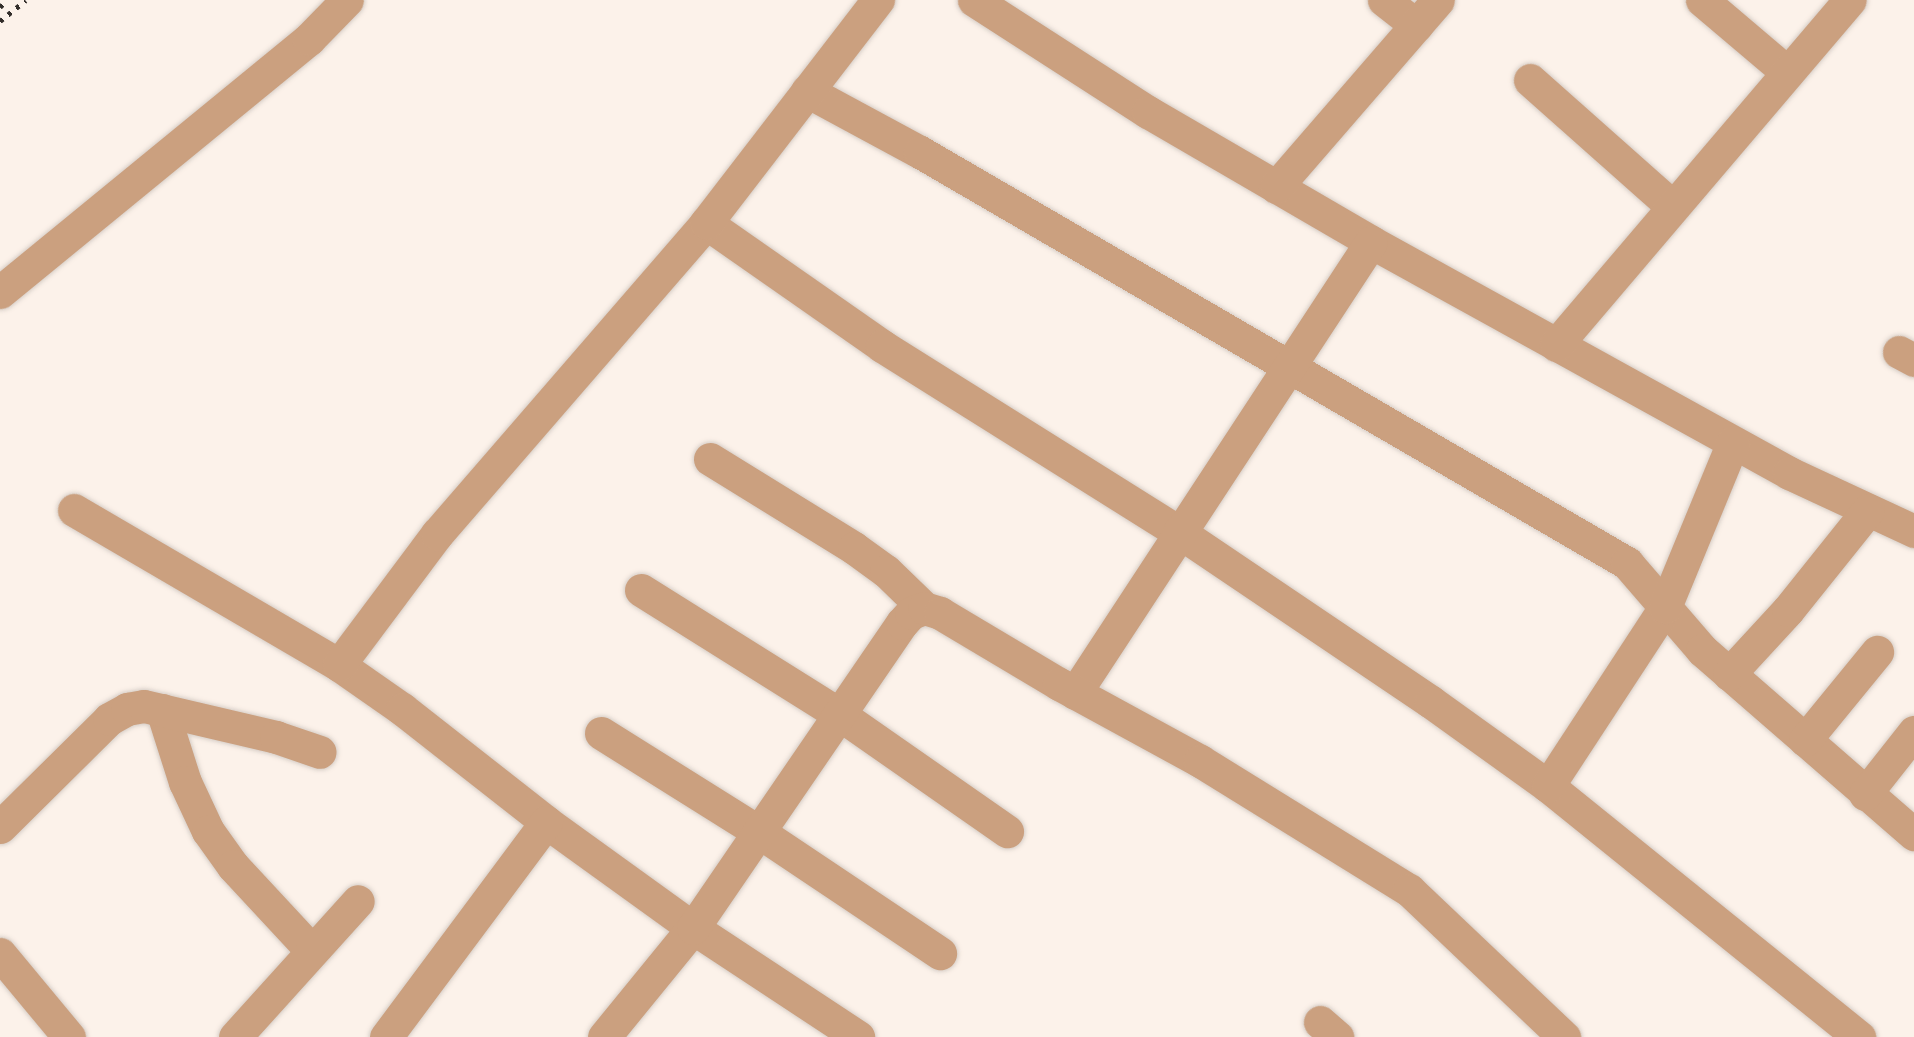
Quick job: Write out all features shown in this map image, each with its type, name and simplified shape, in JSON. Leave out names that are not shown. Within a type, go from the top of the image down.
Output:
[{"type":"street","points":[[0,292],[309,39],[347,0]]},
{"type":"street","points":[[339,665],[437,534],[706,223],[878,0]]},
{"type":"street","points":[[974,0],[1148,112],[1371,242],[1733,442],[1914,531]]},
{"type":"street","points":[[1384,0],[1416,25]]},
{"type":"street","points":[[1276,187],[1438,0]]},
{"type":"street","points":[[1702,0],[1787,72]]},
{"type":"street","points":[[1556,345],[1850,0]]},
{"type":"street","points":[[1530,80],[1672,206]]},
{"type":"street","points":[[807,91],[920,152],[1627,563],[1702,650],[1914,834]]},
{"type":"street","points":[[706,223],[882,346],[1179,532],[1431,702],[1548,786],[1859,1037]]},
{"type":"street","points":[[1075,693],[1371,242]]},
{"type":"street","points":[[1548,786],[1665,607],[1733,442]]},
{"type":"street","points":[[710,459],[854,548],[886,571],[924,608],[940,613],[1075,693],[1200,761],[1409,890],[1564,1037]]},
{"type":"street","points":[[1730,674],[1788,610],[1868,509]]},
{"type":"street","points":[[74,510],[339,665],[401,709],[546,822],[845,1034]]},
{"type":"street","points":[[641,590],[839,714],[1007,831]]},
{"type":"street","points":[[604,1037],[692,928],[902,623],[911,613],[924,608]]},
{"type":"street","points":[[1804,740],[1877,652]]},
{"type":"street","points":[[0,827],[109,719],[127,709],[144,706],[162,710],[276,737],[320,752]]},
{"type":"street","points":[[162,710],[185,782],[208,831],[233,866],[312,951]]},
{"type":"street","points":[[1865,794],[1914,732]]},
{"type":"street","points":[[601,733],[759,832],[940,953]]},
{"type":"street","points":[[386,1037],[546,822]]},
{"type":"street","points":[[235,1037],[358,901]]},
{"type":"street","points":[[0,954],[69,1037]]},
{"type":"railway","points":[[0,7],[7,0]]},
{"type":"railway","points":[[0,21],[26,0]]}]
